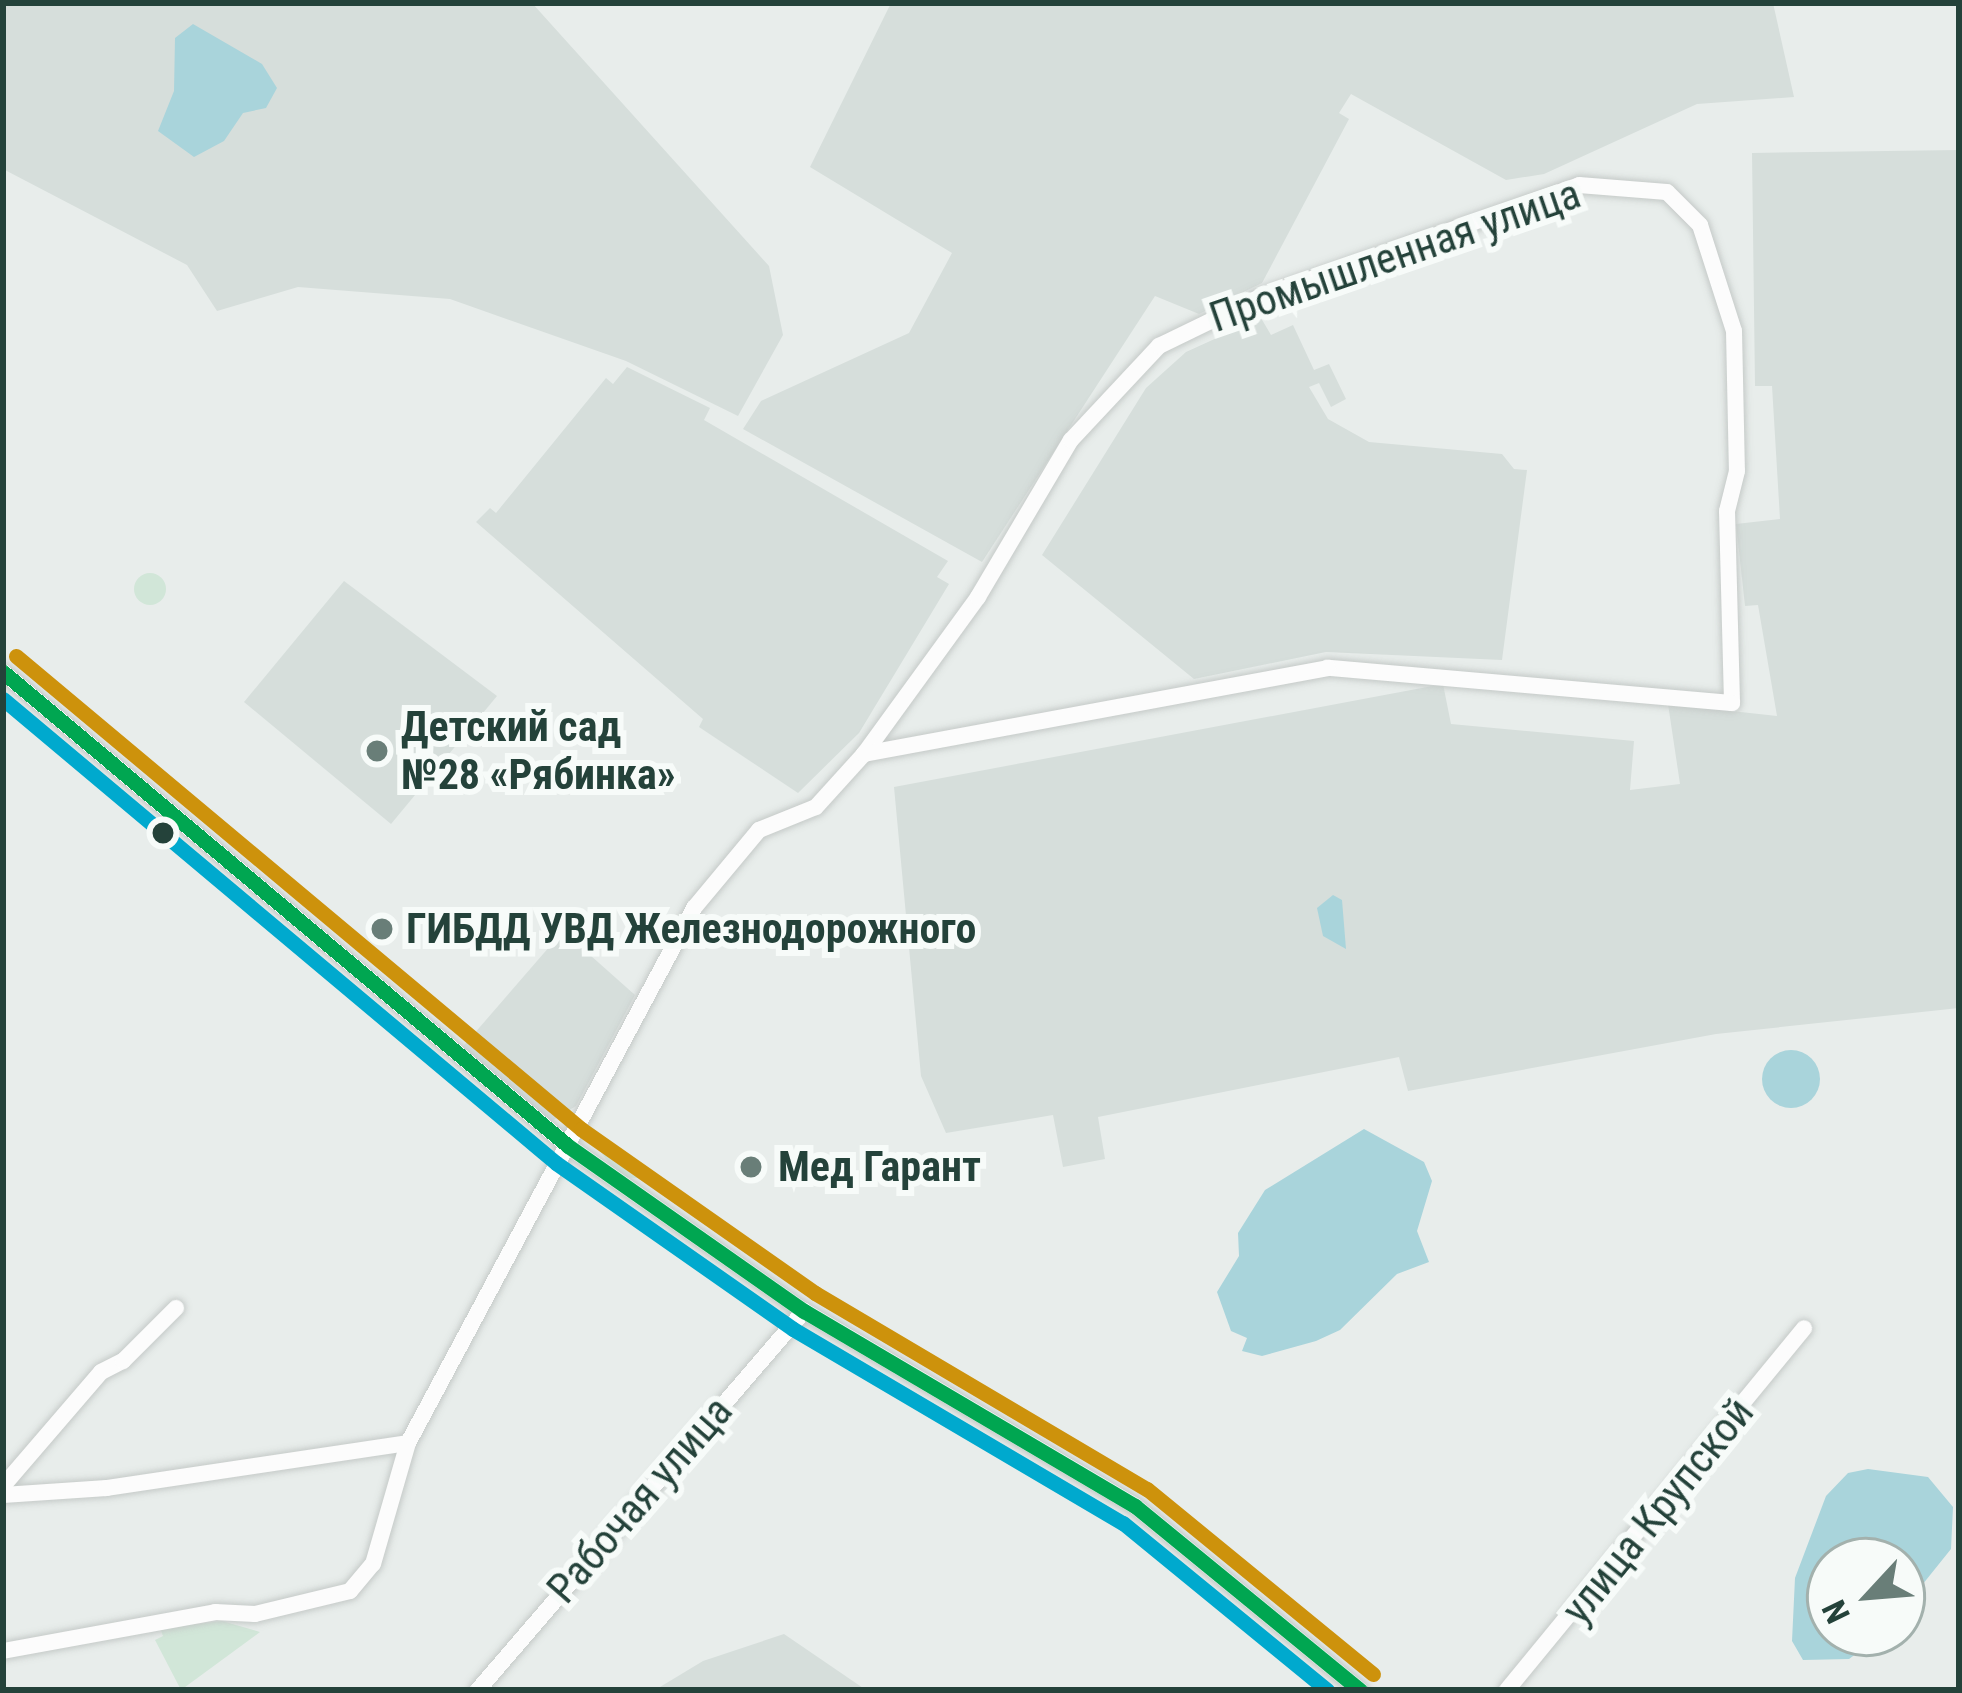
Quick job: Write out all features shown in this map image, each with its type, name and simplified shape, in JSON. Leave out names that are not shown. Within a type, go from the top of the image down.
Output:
[{"type":"street","name":"Промышленная улица","points":[[3,1651],[215,1612],[255,1614],[350,1591],[373,1564],[408,1443],[668,949],[723,868],[772,821],[816,807],[864,754],[978,597],[1084,421],[1174,336],[1260,297],[1579,185],[1667,192],[1700,225],[1734,331],[1737,471],[1727,511],[1732,703],[1328,668],[864,754]]},
{"type":"street","points":[[3,672],[568,1146],[804,1311],[1135,1506],[1360,1690]]},
{"type":"street","points":[[3,1486],[101,1372],[123,1361],[176,1308]]},
{"type":"street","name":"Рабочая улица","points":[[478,1690],[804,1311]]},
{"type":"street","name":"улица Крупской","points":[[1507,1690],[1804,1328]]},
{"type":"street","points":[[3,1496],[107,1488],[408,1443]]},
{"type":"shaded area","points":[[3,3],[532,3],[769,266],[783,335],[738,416],[626,361],[450,299],[298,287],[217,311],[187,265],[3,169]]},
{"type":"shaded area","points":[[891,3],[1773,3],[1794,97],[1697,104],[1544,174],[1506,180],[1351,94],[1339,113],[1349,119],[1262,283],[1199,314],[1155,296],[982,562],[743,429],[761,401],[909,333],[952,253],[810,167]]},
{"type":"shaded area","points":[[1959,150],[1959,1008],[1716,1034],[1408,1091],[1399,1057],[1098,1117],[1105,1159],[1063,1167],[1053,1115],[946,1133],[921,1076],[894,787],[1443,684],[1451,724],[1634,741],[1630,790],[1680,784],[1668,704],[1777,716],[1758,605],[1745,606],[1736,524],[1780,519],[1772,386],[1755,386],[1752,153]]},
{"type":"shaded area","points":[[1261,318],[1271,335],[1293,325],[1314,370],[1329,364],[1346,399],[1331,407],[1319,383],[1309,387],[1328,419],[1369,442],[1502,454],[1514,469],[1527,470],[1502,660],[1326,652],[1194,679],[1042,555],[1146,388],[1186,352]]},
{"type":"shaded area","points":[[627,367],[710,408],[704,420],[948,561],[937,577],[949,584],[859,733],[798,793],[699,727],[703,719],[476,522],[490,508],[496,513],[606,378],[613,384]]},
{"type":"shaded area","name":"Детский сад №28 «Рябинка»","points":[[344,581],[497,696],[391,824],[244,702]]},
{"type":"shaded area","points":[[563,931],[635,995],[576,1106],[552,1121],[460,1050]]},
{"type":"shaded area","points":[[784,1634],[866,1690],[655,1690],[703,1661]]},
{"type":"green space","points":[[150,573],[161,578],[166,589],[161,600],[150,605],[139,600],[134,589],[139,578]]},
{"type":"green space","points":[[589,1137],[654,1179],[620,1177]]},
{"type":"green space","points":[[222,1621],[260,1632],[181,1690],[155,1640],[163,1636],[160,1628]]},
{"type":"water","points":[[193,24],[262,64],[277,88],[266,108],[243,113],[224,141],[194,157],[158,131],[174,91],[175,38]]},
{"type":"water","points":[[1333,895],[1342,900],[1346,949],[1323,936],[1317,908]]},
{"type":"water","points":[[1791,1050],[1812,1058],[1820,1079],[1812,1100],[1791,1108],[1770,1100],[1762,1079],[1770,1058]]},
{"type":"water","points":[[1364,1129],[1424,1162],[1432,1181],[1417,1231],[1429,1262],[1397,1274],[1340,1330],[1262,1356],[1242,1351],[1247,1338],[1231,1331],[1217,1292],[1239,1256],[1238,1233],[1265,1190]]},
{"type":"water","points":[[1868,1469],[1928,1477],[1953,1507],[1951,1549],[1926,1580],[1926,1537],[1810,1537],[1826,1496],[1848,1473]]},
{"type":"water","points":[[1806,1549],[1806,1657],[1849,1659],[1803,1660],[1792,1641],[1795,1578]]},
{"type":"transit line","points":[[16,656],[581,1129],[815,1293],[1147,1489],[1373,1674]]},
{"type":"transit line","points":[[3,672],[568,1146],[804,1311],[1135,1506],[1360,1690]]},
{"type":"transit line","points":[[3,699],[556,1163],[793,1329],[1123,1523],[1327,1690]]},
{"type":"place","name":"Детский сад №28 «Рябинка»","points":[[377,751]]},
{"type":"place","name":"ГИБДД УВД Железнодорожного","points":[[382,929]]},
{"type":"place","name":"Мед Гарант","points":[[751,1167]]}]
